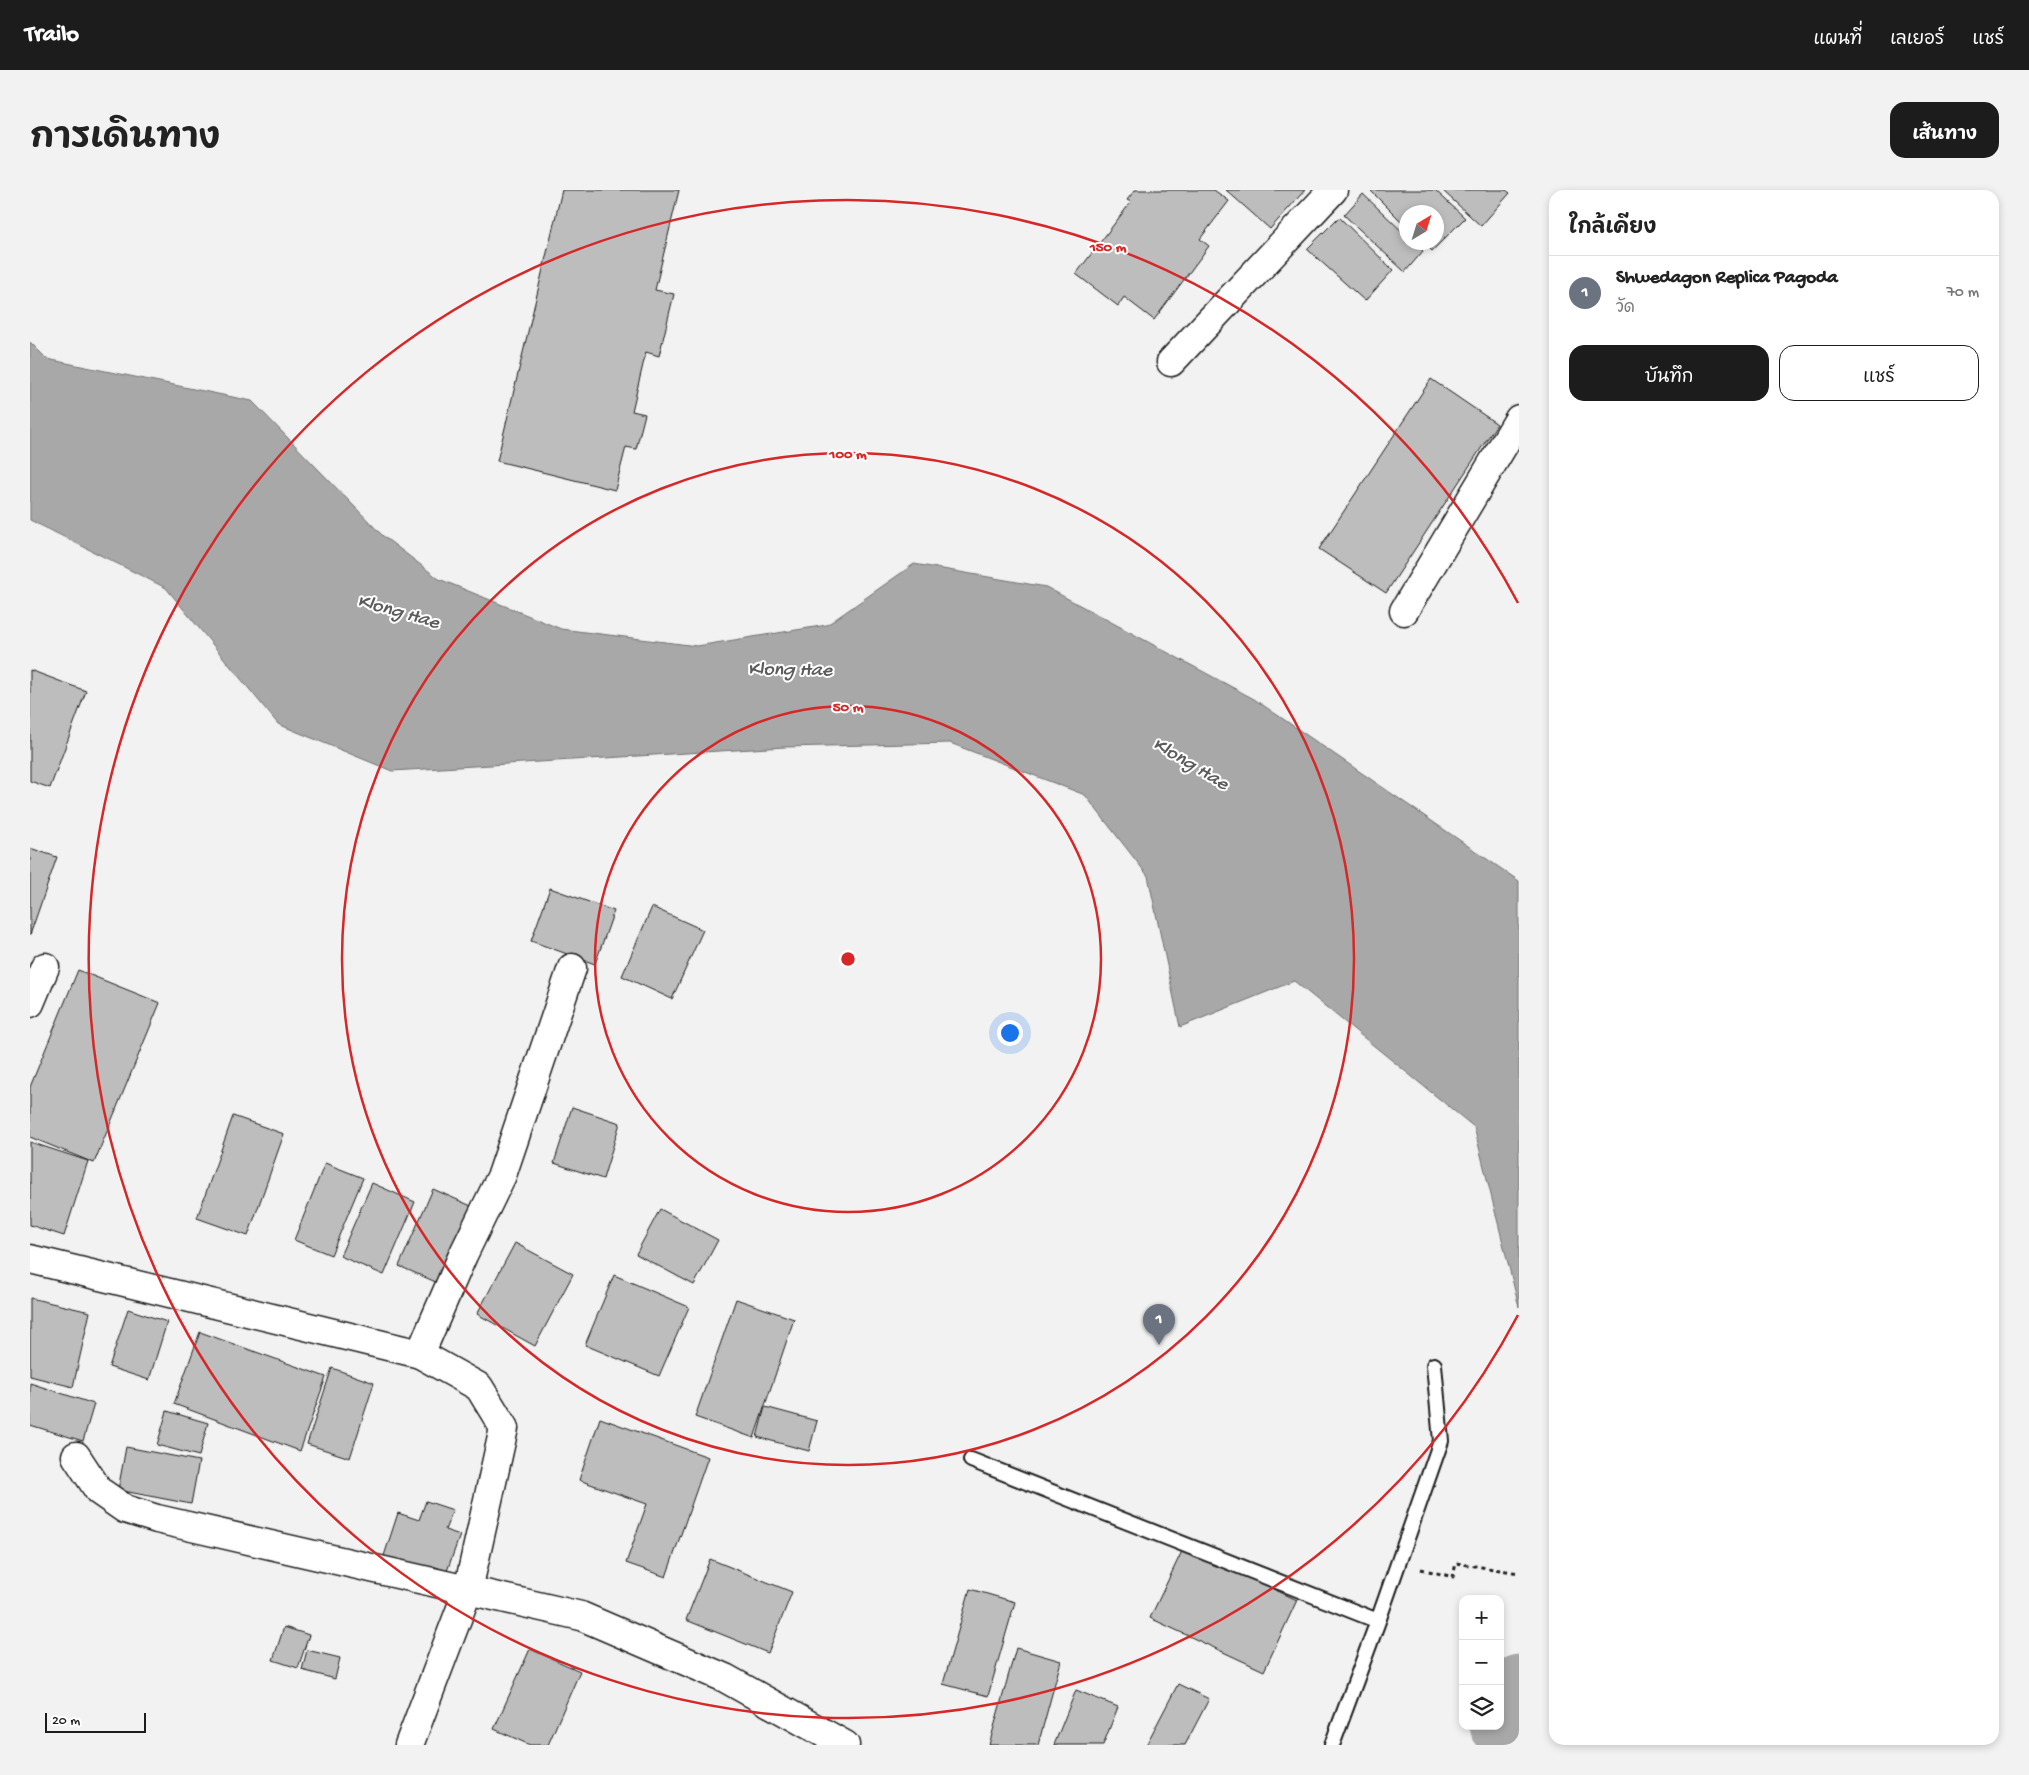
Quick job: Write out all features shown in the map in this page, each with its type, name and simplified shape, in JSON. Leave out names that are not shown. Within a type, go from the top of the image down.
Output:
[{"type":"street","points":[[1171,362],[1333,190]]},
{"type":"street","points":[[1404,611],[1519,419]]},
{"type":"street","points":[[30,1003],[45,968]]},
{"type":"street","points":[[420,1354],[463,1255],[502,1175],[572,968]]},
{"type":"street","points":[[30,1259],[420,1354],[479,1387],[504,1428],[468,1590],[409,1745]]},
{"type":"street","points":[[76,1456],[99,1491],[125,1509],[156,1519],[581,1616],[725,1678],[845,1745]]},
{"type":"lane","points":[[1332,1745],[1399,1563],[1441,1441],[1434,1366]]},
{"type":"lane","points":[[971,1460],[1378,1621]]},
{"type":"path","points":[[1399,1563],[1452,1578],[1456,1563],[1519,1573]]},
{"type":"water","name":"Klong Hae","points":[[30,342],[47,359],[252,401],[383,536],[439,579],[561,629],[697,646],[827,625],[914,564],[1046,587],[1254,699],[1519,881],[1519,1307],[1474,1127],[1294,981],[1180,1027],[1148,876],[1085,795],[950,743],[785,747],[392,771],[278,724],[166,588],[30,520]]},
{"type":"building","points":[[562,190],[679,190],[655,290],[674,294],[659,356],[646,352],[632,411],[645,414],[636,449],[626,447],[615,490],[497,461]]},
{"type":"building","points":[[1135,190],[1214,190],[1229,201],[1200,239],[1209,246],[1154,320],[1124,297],[1118,306],[1076,274],[1131,202],[1127,200]]},
{"type":"building","points":[[1226,190],[1305,190],[1270,229]]},
{"type":"building","points":[[1370,190],[1435,190],[1465,218],[1444,239],[1444,205],[1399,205],[1399,219]]},
{"type":"building","points":[[1442,190],[1506,190],[1510,193],[1481,226]]},
{"type":"building","points":[[1363,194],[1399,228],[1399,250],[1423,251],[1405,272],[1344,215]]},
{"type":"building","points":[[1339,217],[1393,270],[1365,301],[1307,249]]},
{"type":"building","points":[[1431,379],[1497,424],[1386,593],[1319,549]]},
{"type":"building","points":[[30,670],[86,691],[50,788],[30,781]]},
{"type":"building","points":[[30,848],[57,857],[30,935]]},
{"type":"building","points":[[550,888],[614,911],[595,964],[531,941]]},
{"type":"building","points":[[652,907],[703,930],[672,999],[622,976]]},
{"type":"building","points":[[78,970],[160,1003],[94,1163],[30,1137],[30,1087]]},
{"type":"building","points":[[572,1107],[620,1123],[603,1179],[554,1163]]},
{"type":"building","points":[[233,1116],[284,1134],[248,1236],[197,1218]]},
{"type":"building","points":[[30,1142],[88,1161],[64,1236],[30,1225]]},
{"type":"building","points":[[325,1163],[363,1178],[331,1255],[294,1240]]},
{"type":"building","points":[[372,1183],[415,1202],[384,1275],[340,1256]]},
{"type":"building","points":[[433,1189],[478,1209],[445,1286],[399,1266]]},
{"type":"building","points":[[660,1209],[718,1240],[694,1285],[636,1254]]},
{"type":"building","points":[[515,1243],[573,1274],[535,1346],[477,1314]]},
{"type":"building","points":[[614,1275],[689,1307],[659,1376],[585,1345]]},
{"type":"building","points":[[30,1298],[90,1312],[73,1387],[30,1376]]},
{"type":"building","points":[[736,1299],[794,1319],[754,1438],[695,1417]]},
{"type":"building","points":[[128,1309],[167,1322],[149,1380],[109,1367]]},
{"type":"building","points":[[200,1332],[326,1377],[300,1451],[174,1404]]},
{"type":"building","points":[[332,1368],[374,1383],[350,1458],[307,1444]]},
{"type":"building","points":[[30,1383],[94,1404],[83,1441],[30,1425]]},
{"type":"building","points":[[765,1407],[817,1421],[809,1451],[757,1437]]},
{"type":"building","points":[[167,1411],[208,1423],[199,1456],[157,1445]]},
{"type":"building","points":[[600,1418],[708,1457],[666,1577],[626,1563],[647,1504],[579,1480]]},
{"type":"building","points":[[126,1447],[199,1461],[191,1504],[118,1490]]},
{"type":"building","points":[[426,1501],[453,1510],[445,1530],[460,1535],[447,1571],[433,1566],[429,1578],[382,1562],[398,1513],[419,1520]]},
{"type":"building","points":[[1184,1547],[1297,1600],[1264,1671],[1150,1618]]},
{"type":"building","points":[[710,1559],[792,1592],[768,1653],[686,1620]]},
{"type":"building","points":[[970,1589],[1015,1602],[988,1696],[943,1684]]},
{"type":"building","points":[[284,1627],[309,1635],[298,1668],[273,1660]]},
{"type":"building","points":[[1016,1648],[1061,1661],[1038,1745],[989,1745]]},
{"type":"building","points":[[530,1649],[580,1671],[548,1745],[530,1745],[494,1729]]},
{"type":"building","points":[[307,1650],[340,1658],[335,1679],[302,1670]]},
{"type":"building","points":[[1178,1684],[1209,1699],[1185,1745],[1146,1745]]},
{"type":"building","points":[[1076,1690],[1118,1707],[1103,1745],[1054,1745]]},
{"type":"waterway","points":[[1504,1717],[1519,1685]]},
{"type":"place","name":"Shwedagon Replica Pagoda","points":[[1159,1345]]}]
